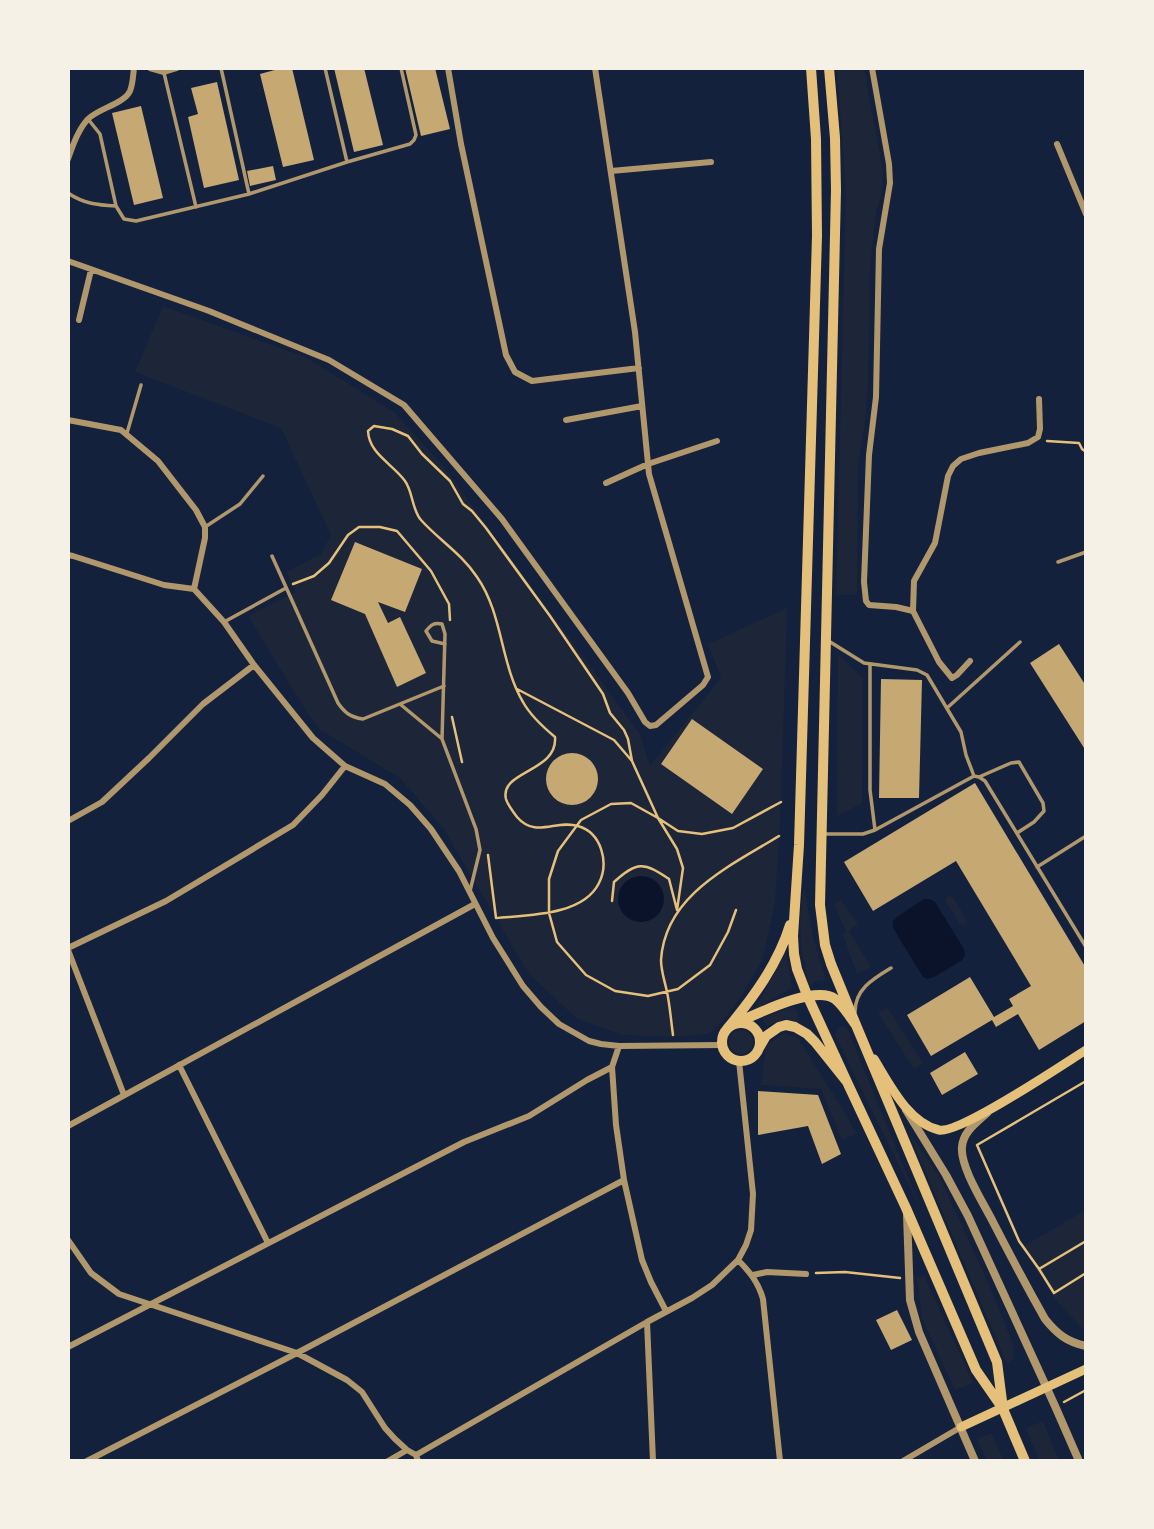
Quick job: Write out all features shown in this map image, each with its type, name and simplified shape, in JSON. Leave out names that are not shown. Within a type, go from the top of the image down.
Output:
[{"type":"main road","points":[[811,68],[816,139],[817,236],[794,954],[807,995],[906,1208],[976,1370],[1003,1409],[1025,1461]]},
{"type":"main road","points":[[829,68],[836,190],[821,834],[820,905],[825,944],[838,983],[997,1362],[1003,1409]]},
{"type":"main road","points":[[794,908],[789,929],[773,963],[722,1036],[722,1045],[727,1056],[739,1061],[751,1058],[766,1037],[779,1027],[795,1027],[815,1042],[847,1082]]},
{"type":"main road","points":[[730,1026],[807,995],[821,994],[835,999],[856,1025]]},
{"type":"main road","points":[[730,1026],[747,1024],[754,1028],[760,1039],[759,1048]]},
{"type":"main road","points":[[862,1040],[901,1102],[916,1118],[939,1130],[955,1128],[992,1109],[1086,1050]]},
{"type":"main road","points":[[961,1427],[1086,1369]]},
{"type":"street","points":[[68,159],[74,140],[88,119],[130,93],[134,68]]},
{"type":"street","points":[[150,68],[164,72],[177,68]]},
{"type":"street","points":[[448,68],[461,144],[506,355],[516,372],[532,381],[639,368]]},
{"type":"street","points":[[68,261],[209,311],[329,360],[404,405],[502,519],[628,693],[645,722],[650,726],[656,725],[703,685],[708,677],[649,474],[635,332],[595,68]]},
{"type":"street","points":[[872,68],[890,183],[880,249],[876,397],[869,455],[864,582],[869,605],[913,611]]},
{"type":"street","points":[[1057,144],[1086,214]]},
{"type":"street","points":[[611,172],[711,162]]},
{"type":"street","points":[[79,320],[91,270]]},
{"type":"street","points":[[970,661],[952,678],[939,662],[913,611],[914,581],[935,543],[948,476],[953,466],[961,459],[1028,443],[1038,437],[1039,399]]},
{"type":"street","points":[[566,420],[642,406]]},
{"type":"street","points":[[68,420],[121,430],[158,461],[196,510],[205,527],[205,538],[194,589]]},
{"type":"street","points":[[606,483],[648,464],[718,441]]},
{"type":"street","points":[[68,555],[164,584],[194,589],[224,622],[254,665],[313,738],[345,766],[385,784],[410,805],[431,829],[459,872],[493,938],[523,986],[559,1024],[589,1041],[618,1046],[722,1045]]},
{"type":"street","points":[[68,821],[102,802],[203,704],[254,665]]},
{"type":"street","points":[[124,1095],[68,949],[166,901],[293,825],[345,766]]},
{"type":"street","points":[[68,1126],[475,904]]},
{"type":"street","points":[[618,1046],[612,1067],[616,1125],[624,1180],[642,1260],[666,1311]]},
{"type":"street","points":[[68,1240],[91,1273],[119,1294],[297,1353],[347,1380],[362,1392],[385,1428],[417,1458],[692,1298],[712,1285],[738,1260],[751,1230],[753,1194],[739,1061]]},
{"type":"street","points":[[179,1065],[268,1243]]},
{"type":"street","points":[[68,1347],[464,1142],[529,1116],[612,1067]]},
{"type":"street","points":[[901,1102],[968,1216],[1079,1461]]},
{"type":"street","points":[[992,1109],[964,1137],[962,1158],[972,1182],[1045,1319],[1062,1337],[1086,1346]]},
{"type":"street","points":[[86,1461],[624,1180]]},
{"type":"street","points":[[906,1208],[910,1300],[919,1332],[975,1461]]},
{"type":"street","points":[[738,1260],[753,1275],[763,1299],[780,1461]]},
{"type":"street","points":[[753,1275],[767,1272],[806,1274]]},
{"type":"street","points":[[647,1322],[653,1461]]},
{"type":"street","points":[[903,1461],[961,1427]]},
{"type":"street","points":[[388,1461],[407,1450]]},
{"type":"lane","points":[[221,68],[249,194]]},
{"type":"lane","points":[[326,68],[347,162]]},
{"type":"lane","points":[[88,119],[100,134],[117,206],[124,219],[136,221],[249,194],[410,144],[416,135],[401,68]]},
{"type":"lane","points":[[164,72],[196,207]]},
{"type":"lane","points":[[68,194],[92,204],[117,206]]},
{"type":"lane","points":[[126,435],[141,385]]},
{"type":"lane","points":[[205,527],[240,504],[263,476]]},
{"type":"lane","points":[[1058,562],[1086,552]]},
{"type":"lane","points":[[272,556],[343,711],[351,717],[363,719],[443,685]]},
{"type":"lane","points":[[224,622],[286,588]]},
{"type":"lane","points":[[445,643],[432,641],[428,636],[426,631],[432,624],[442,624],[445,634],[445,643],[443,685],[442,739],[476,829],[480,850],[470,893]]},
{"type":"lane","points":[[825,639],[864,663],[917,670],[927,675],[961,732],[966,755],[976,776],[985,781],[1086,947]]},
{"type":"lane","points":[[947,708],[1020,642]]},
{"type":"lane","points":[[870,664],[870,790],[875,830]]},
{"type":"lane","points":[[400,704],[442,739]]},
{"type":"lane","points":[[821,834],[863,834],[875,830],[976,776],[1019,762],[1043,803],[1044,811],[1034,822],[1016,833]]},
{"type":"lane","points":[[1037,867],[1086,836]]},
{"type":"lane","points":[[856,1025],[857,998],[869,982],[891,968]]},
{"type":"path","points":[[487,846],[496,918],[563,910],[585,899],[597,887],[604,871],[604,855],[592,834],[577,825],[542,828],[524,824],[508,805],[505,794],[509,783],[541,764],[556,746],[555,737],[543,727],[523,702],[511,674],[494,611],[478,577],[456,552],[419,518],[406,482],[381,457],[369,438],[368,431],[373,426],[392,429],[408,436],[450,481],[463,504],[494,539],[550,616],[603,694],[610,713],[624,730],[632,761],[657,818],[677,849],[683,868],[677,910],[664,942],[661,963],[674,1045]]},
{"type":"path","points":[[1038,437],[1052,442],[1076,442],[1086,452]]},
{"type":"path","points":[[293,584],[314,576],[329,563],[348,535],[359,527],[380,527],[397,531],[432,571],[449,604],[451,627]]},
{"type":"path","points":[[517,689],[614,740],[632,761]]},
{"type":"path","points":[[452,712],[465,771]]},
{"type":"path","points":[[736,910],[728,932],[710,965],[678,989],[648,996],[615,991],[586,975],[557,942],[549,913],[549,879],[558,851],[581,820],[611,804],[631,803],[678,831],[702,834],[733,828],[781,802]]},
{"type":"path","points":[[677,910],[706,881],[779,836]]},
{"type":"path","points":[[612,901],[614,882],[627,871],[640,866],[651,867],[669,878],[677,910]]},
{"type":"path","points":[[1086,1081],[976,1145],[1019,1241],[1054,1293],[1086,1273]]},
{"type":"path","points":[[1039,1269],[1086,1241]]},
{"type":"path","points":[[814,1273],[845,1272],[910,1279]]},
{"type":"path","points":[[1055,1406],[1086,1390]]},
{"type":"shaded area","points":[[837,68],[864,68],[883,172],[870,268],[868,380],[858,463],[857,595],[836,595],[846,194]]},
{"type":"shaded area","points":[[163,306],[305,357],[394,412],[444,467],[640,734],[650,766],[721,678],[708,644],[787,608],[775,903],[762,961],[738,1001],[722,1022],[708,1034],[673,1037],[622,1035],[576,1018],[529,974],[443,828],[400,778],[319,729],[248,616],[296,592],[286,572],[321,554],[331,535],[281,428],[135,372]]},
{"type":"shaded area","points":[[838,654],[863,678],[862,803],[837,816]]},
{"type":"shaded area","points":[[641,876],[657,883],[664,899],[657,915],[641,922],[625,915],[618,899],[625,883]]},
{"type":"shaded area","points":[[804,885],[813,937],[826,980],[809,986],[801,948],[800,919]]},
{"type":"shaded area","points":[[950,896],[967,920],[963,926],[946,902],[946,898]]},
{"type":"shaded area","points":[[924,899],[935,902],[964,949],[965,956],[961,961],[927,979],[923,977],[893,928],[893,921],[898,916]]},
{"type":"shaded area","points":[[841,900],[858,924],[849,931],[871,967],[857,974],[843,935],[846,932],[834,904]]},
{"type":"shaded area","points":[[786,952],[792,988],[755,1009]]},
{"type":"shaded area","points":[[795,1006],[800,1022],[785,1019],[766,1026],[761,1018]]},
{"type":"shaded area","points":[[887,1007],[923,1063],[914,1069],[878,1013]]},
{"type":"shaded area","points":[[842,1026],[847,1028],[923,1214],[835,1035],[837,1029]]},
{"type":"shaded area","points":[[741,1030],[750,1033],[753,1042],[750,1051],[741,1054],[732,1051],[729,1042],[732,1033]]},
{"type":"shaded area","points":[[784,1033],[797,1037],[856,1134],[842,1140],[821,1089],[761,1085],[766,1046]]},
{"type":"shaded area","points":[[908,1131],[939,1176],[990,1287],[1014,1347],[1014,1358],[1007,1364]]},
{"type":"shaded area","points":[[1086,1210],[1086,1329],[1055,1299],[1022,1247]]},
{"type":"shaded area","points":[[924,1275],[973,1383],[955,1390],[922,1319],[917,1278]]},
{"type":"shaded area","points":[[1043,1421],[1059,1461],[1040,1461],[1026,1428]]},
{"type":"shaded area","points":[[991,1433],[1004,1461],[987,1461],[977,1439]]},
{"type":"building","points":[[292,68],[314,160],[283,167],[260,74]]},
{"type":"building","points":[[334,68],[364,68],[383,145],[354,152]]},
{"type":"building","points":[[405,68],[435,68],[450,129],[421,136]]},
{"type":"building","points":[[217,82],[239,180],[204,188],[188,117],[198,114],[191,88]]},
{"type":"building","points":[[141,106],[163,198],[134,205],[112,113]]},
{"type":"building","points":[[273,166],[276,180],[250,186],[247,171]]},
{"type":"building","points":[[355,542],[422,569],[405,612],[378,602],[388,623],[400,617],[426,673],[397,687],[365,614],[331,600]]},
{"type":"building","points":[[1059,644],[1086,686],[1086,751],[1030,663]]},
{"type":"building","points":[[881,679],[922,680],[919,798],[879,798]]},
{"type":"building","points":[[692,719],[763,769],[732,814],[661,764]]},
{"type":"building","points":[[572,753],[582,755],[590,761],[596,769],[596,789],[590,797],[582,803],[572,805],[562,803],[554,797],[548,789],[546,779],[548,769],[554,761],[562,755]]},
{"type":"building","points":[[975,783],[1086,968],[1086,1021],[1039,1050],[1018,1014],[996,1027],[992,1020],[931,1056],[907,1015],[970,977],[994,1017],[1013,1006],[1009,999],[1031,986],[956,861],[873,911],[844,862]]},
{"type":"building","points":[[965,1052],[978,1074],[942,1095],[930,1073]]},
{"type":"building","points":[[758,1091],[818,1095],[841,1154],[822,1164],[808,1126],[758,1135]]},
{"type":"building","points":[[897,1310],[912,1340],[891,1350],[876,1320]]}]
